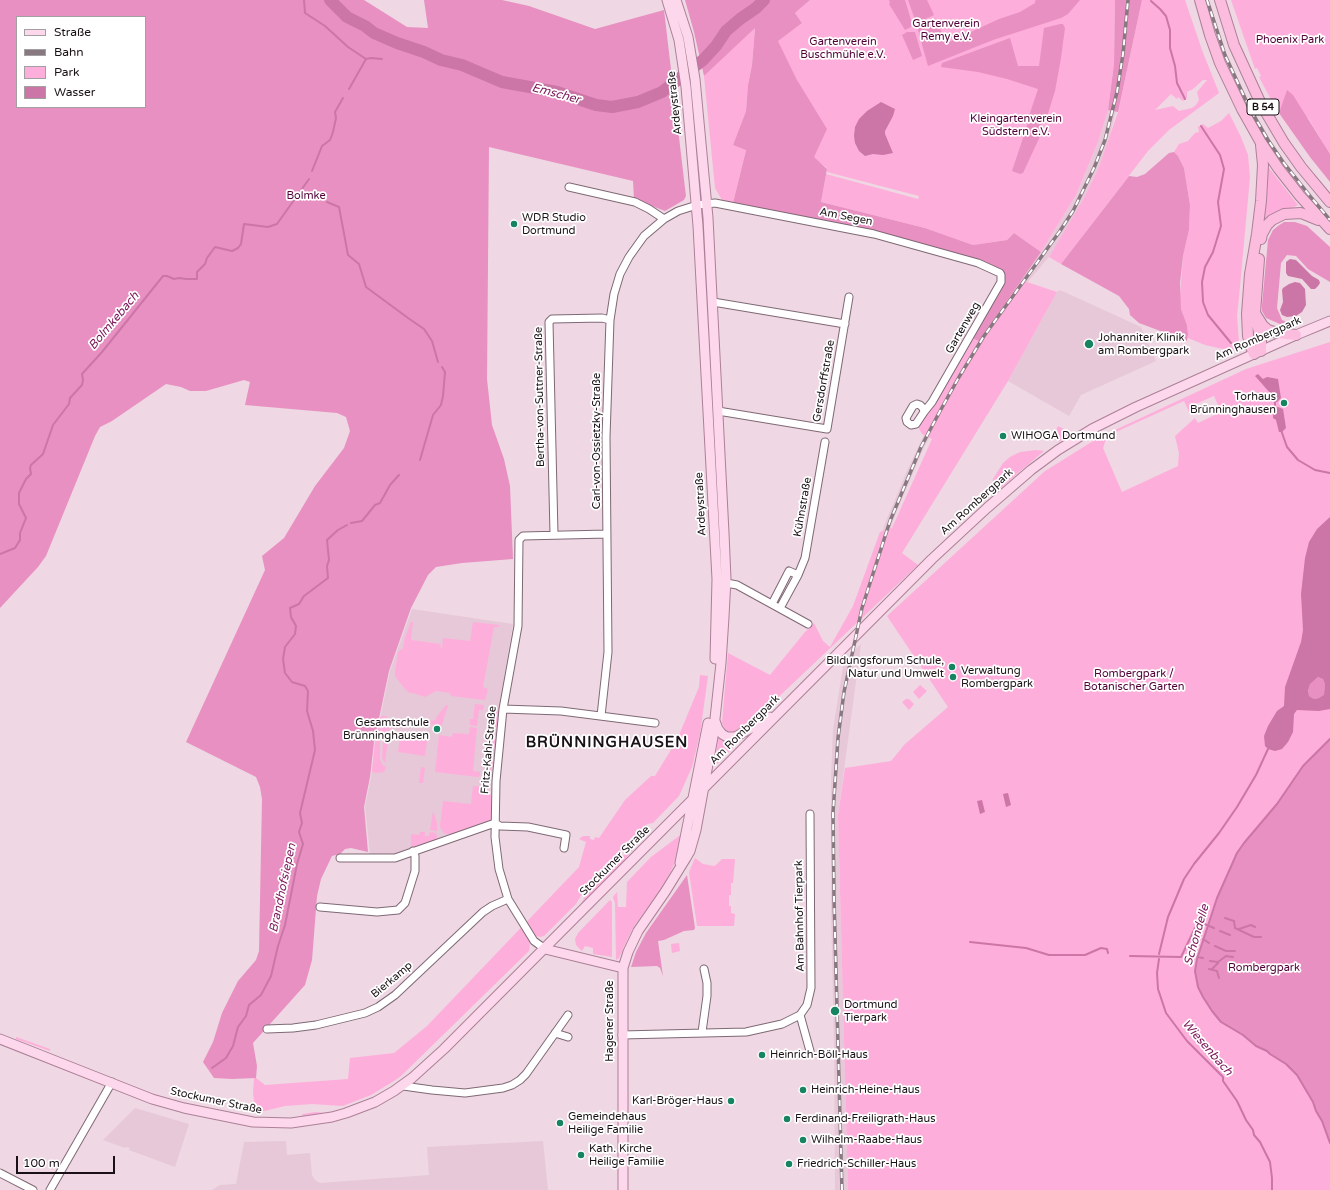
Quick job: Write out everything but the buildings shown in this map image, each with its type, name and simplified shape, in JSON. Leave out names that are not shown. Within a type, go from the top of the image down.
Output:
[{"type":"highway","name":"B 54","points":[[1200,0],[1220,63],[1242,109],[1260,141],[1278,168],[1300,196],[1328,227]]},
{"type":"highway","name":"B 54","points":[[1220,0],[1236,50],[1261,104],[1284,143],[1301,167],[1330,202]]},
{"type":"highway","points":[[1260,141],[1262,165],[1258,234],[1250,274],[1247,314],[1248,336],[1251,347],[1258,352],[1261,341],[1255,313],[1261,241],[1262,234],[1267,225],[1277,217],[1290,213],[1306,214],[1328,227]]},
{"type":"highway","points":[[1255,313],[1263,326],[1270,331],[1296,335]]},
{"type":"main road","name":"Ardeystraße","points":[[667,0],[675,24],[683,62],[697,205],[721,582],[710,711],[692,801]]},
{"type":"main road","name":"Ardeystraße","points":[[676,0],[688,37],[695,79],[707,204],[718,411],[721,663],[715,720],[702,790]]},
{"type":"main road","name":"Am Rombergpark","points":[[702,790],[932,559],[1031,470],[1058,450],[1092,429],[1136,407],[1330,321]]},
{"type":"main road","points":[[715,720],[720,732],[727,737],[733,737],[742,734],[780,711]]},
{"type":"main road","name":"Stockumer Straße","points":[[0,1039],[152,1099],[184,1108],[244,1121],[296,1123],[318,1120],[346,1113],[375,1102],[403,1086],[444,1049],[702,790]]},
{"type":"main road","name":"Hagener Straße","points":[[623,1190],[623,968],[635,937],[666,892],[690,851],[697,826],[702,790]]},
{"type":"main road","name":"Hagener Straße","points":[[680,869],[692,801]]},
{"type":"main road","points":[[544,949],[623,968]]},
{"type":"street","points":[[569,186],[635,202],[664,219]]},
{"type":"street","points":[[697,205],[707,204]]},
{"type":"street","name":"Am Segen","points":[[707,204],[726,205],[857,230],[978,263]]},
{"type":"street","name":"Carl-von-Ossietzky-Straße","points":[[601,716],[608,652],[606,431],[610,320],[616,287],[620,274],[629,257],[644,236],[664,219],[678,211],[697,205]]},
{"type":"street","name":"Gartenweg","points":[[924,412],[932,402],[963,350],[1001,282],[1002,275],[1000,273],[978,263]]},
{"type":"street","name":"Gersdorffstraße","points":[[718,411],[827,429],[849,297]]},
{"type":"street","points":[[713,302],[845,324]]},
{"type":"street","name":"Bertha-von-Suttner-Straße","points":[[554,534],[549,322],[552,319],[602,318],[610,320]]},
{"type":"street","name":"Kühnstraße","points":[[780,608],[798,575],[805,558],[825,442]]},
{"type":"street","points":[[554,534],[607,534]]},
{"type":"street","name":"Fritz-Kahl-Straße","points":[[544,949],[534,941],[508,899],[498,864],[495,823],[496,781],[503,709],[518,626],[519,540],[523,536],[554,534]]},
{"type":"street","points":[[772,604],[789,570],[798,575]]},
{"type":"street","points":[[721,582],[737,585],[808,624]]},
{"type":"street","points":[[503,709],[561,711],[655,723]]},
{"type":"street","name":"Am Bahnhof Tierpark","points":[[800,1015],[807,1005],[811,988],[810,814]]},
{"type":"street","points":[[340,858],[395,858],[495,823],[500,826],[528,828],[566,835],[564,848]]},
{"type":"street","points":[[320,908],[377,912],[398,910],[405,903],[415,871],[415,856],[413,851]]},
{"type":"street","name":"Bierkamp","points":[[266,1029],[316,1025],[365,1013],[378,1007],[395,995],[483,912],[508,899]]},
{"type":"street","points":[[702,1032],[707,996],[707,983],[704,969]]},
{"type":"street","points":[[403,1086],[456,1093],[504,1088],[520,1080],[568,1015]]},
{"type":"street","points":[[622,1035],[702,1032],[723,1033],[763,1029],[782,1024],[800,1015],[810,1051]]},
{"type":"street","points":[[556,1033],[568,1037]]},
{"type":"street","points":[[50,1190],[112,1082]]},
{"type":"street","points":[[0,1173],[33,1190]]},
{"type":"shaded area","points":[[1118,102],[1109,139],[1099,167],[1077,213],[1049,257],[1015,297],[924,447],[898,508],[886,541],[865,614],[853,625],[867,575],[886,521],[931,420],[999,310],[1041,252],[1076,195],[1098,142],[1108,110]]},
{"type":"shaded area","name":"Johanniter Klinik am Rombergpark","points":[[1060,290],[1141,327],[1156,361],[1081,395],[1069,416],[1008,381],[1057,292]]},
{"type":"shaded area","name":"Gesamtschule Brünninghausen","points":[[412,609],[513,624],[499,707],[487,820],[395,854],[370,854],[365,807],[371,777],[375,742],[390,671]]},
{"type":"shaded area","points":[[861,644],[838,815],[848,1190],[835,1190],[831,908],[831,778],[833,730],[844,660]]},
{"type":"shaded area","points":[[135,1108],[189,1124],[175,1167],[129,1150],[130,1148],[125,1148],[103,1140]]},
{"type":"shaded area","points":[[286,1141],[287,1155],[310,1153],[312,1175],[315,1180],[320,1183],[429,1175],[427,1147],[543,1141],[548,1190],[212,1190],[220,1185],[236,1184],[244,1142]]},
{"type":"green space","name":"Bolmke","points":[[0,0],[364,0],[407,27],[428,28],[424,0],[502,0],[529,6],[595,29],[664,10],[686,196],[684,200],[665,211],[634,199],[633,181],[489,147],[487,379],[492,425],[504,459],[510,486],[513,559],[462,563],[436,567],[428,575],[411,608],[389,671],[374,742],[370,777],[364,807],[368,852],[351,848],[345,849],[340,854],[332,856],[321,879],[317,896],[312,960],[305,985],[253,1043],[257,1066],[256,1078],[214,1078],[203,1062],[213,1042],[222,1013],[238,981],[256,960],[259,951],[262,799],[260,787],[256,777],[186,742],[265,570],[262,556],[284,538],[315,486],[344,448],[350,431],[346,417],[337,413],[245,405],[250,382],[244,380],[206,391],[190,391],[181,387],[166,384],[112,421],[100,427],[46,556],[38,567],[0,608]]},
{"type":"green space","points":[[685,0],[810,0],[795,13],[802,23],[778,41],[797,80],[827,129],[814,157],[827,169],[821,202],[925,228],[973,245],[1007,240],[1014,233],[1041,252],[979,341],[972,338],[995,300],[1004,280],[979,261],[733,203],[746,150],[733,145],[746,111],[755,28],[704,76]]},
{"type":"green space","points":[[810,0],[1115,0],[1114,64],[1108,110],[1098,142],[1076,195],[1041,252],[1014,233],[1007,240],[973,245],[925,228],[821,202],[826,174],[918,199],[919,196],[827,172],[827,168],[814,158],[797,80],[777,40],[802,23],[795,13]]},
{"type":"green space","points":[[889,0],[905,0],[912,23],[911,27],[905,30],[889,4]]},
{"type":"green space","points":[[908,0],[927,0],[934,15],[918,21],[914,17]]},
{"type":"green space","points":[[1036,0],[1080,0],[1068,14],[1061,18],[993,40],[928,66],[918,30],[921,25],[935,18],[947,43],[999,19],[1020,12],[1035,3]]},
{"type":"green space","points":[[1115,0],[1142,0],[1118,112],[1108,110],[1114,64]]},
{"type":"green space","points":[[1142,0],[1185,0],[1202,50],[1219,93],[1169,130],[1148,151],[1061,264],[1049,257],[1083,200],[1099,167],[1118,112]],"holes":[[[1203,80],[1207,80],[1197,92],[1199,100],[1192,108],[1179,111],[1173,106],[1155,110],[1171,94],[1177,99],[1178,97],[1183,101],[1187,98],[1187,92]]]},
{"type":"green space","name":"Phoenix Park","points":[[1231,0],[1330,0],[1330,154],[1308,118],[1279,113],[1275,107],[1259,77],[1261,76],[1257,68],[1255,69]]},
{"type":"green space","points":[[1063,24],[1065,28],[1061,58],[1055,91],[1046,120],[1041,121],[1029,116],[1038,89],[978,72],[941,67],[942,63],[1010,38],[1018,66],[1039,66],[1044,28]]},
{"type":"green space","points":[[755,27],[746,111],[733,145],[746,149],[733,203],[722,200],[715,188],[704,76]]},
{"type":"green space","points":[[907,32],[915,32],[922,56],[913,60],[902,35]]},
{"type":"green space","points":[[1287,90],[1293,95],[1330,154],[1330,182],[1310,157],[1279,113]]},
{"type":"green space","points":[[1229,113],[1248,155],[1250,177],[1237,316],[1239,342],[1237,348],[1232,351],[1205,345],[1188,338],[1187,325],[1181,309],[1180,296],[1183,256],[1189,230],[1190,205],[1184,168],[1178,156],[1174,152],[1179,144],[1188,141],[1195,133],[1199,132],[1198,127],[1203,124],[1208,128],[1221,121]]},
{"type":"green space","points":[[1029,120],[1040,123],[1043,130],[1023,173],[1020,174],[1012,171]]},
{"type":"green space","points":[[1174,152],[1178,156],[1184,168],[1190,205],[1189,230],[1183,256],[1180,283],[1181,309],[1187,325],[1187,341],[1139,323],[1130,315],[1129,309],[1119,296],[1061,264],[1129,176],[1137,177],[1145,174],[1169,153]]},
{"type":"green space","points":[[1266,164],[1298,205],[1263,223]]},
{"type":"green space","points":[[1284,222],[1295,222],[1307,226],[1330,247],[1330,282],[1308,269],[1296,256],[1287,255],[1281,263],[1277,308],[1282,320],[1287,322],[1280,324],[1266,318],[1262,311],[1262,305],[1268,240],[1273,230]]},
{"type":"green space","points":[[1021,280],[1057,292],[1008,381],[902,553],[918,565],[769,706],[736,731],[726,731],[722,723],[728,653],[770,675],[814,623],[823,641],[830,647],[853,606],[880,532],[892,528],[932,439],[922,434],[918,427],[959,350],[972,338],[979,340]]},
{"type":"green space","name":"Rombergpark / Botanischer Garten","points":[[1330,342],[1330,739],[1303,766],[1271,812],[1244,843],[1231,864],[1197,959],[1196,978],[1198,987],[1206,1003],[1221,1022],[1286,1064],[1303,1083],[1322,1121],[1330,1143],[1330,1190],[848,1190],[838,815],[845,768],[891,761],[905,744],[948,707],[887,616],[1045,471],[1098,438],[1246,369]],"holes":[[[1214,396],[1221,412],[1198,423],[1195,418],[1175,436],[1179,453],[1178,466],[1122,492],[1103,448],[1107,436],[1184,401],[1189,412],[1193,411],[1191,406]]]},
{"type":"green space","points":[[1058,426],[1068,431],[1069,434],[1059,442],[1055,432]]},
{"type":"green space","points":[[1036,450],[1044,451],[991,496],[993,479],[1003,463],[1010,457],[1020,452]]},
{"type":"green space","points":[[411,622],[413,622],[411,640],[441,644],[440,647],[442,648],[443,638],[470,641],[473,622],[499,625],[499,627],[494,627],[483,687],[488,689],[485,700],[451,696],[450,693],[436,691],[425,697],[409,693],[405,689],[395,676],[395,672],[398,652],[403,648],[404,640]]},
{"type":"green space","points":[[700,675],[708,676],[700,734],[692,767],[679,796],[653,823],[647,824],[637,837],[630,840],[620,855],[585,889],[576,904],[544,936],[537,936],[530,942],[529,951],[401,1076],[371,1095],[343,1106],[312,1104],[285,1106],[256,1113],[253,1094],[254,1078],[265,1085],[348,1079],[350,1058],[394,1053],[427,1026],[579,867],[586,842],[579,839],[583,836],[590,836],[590,839],[594,840],[595,837],[599,838],[625,800],[651,776],[655,776],[677,740],[699,687]]},
{"type":"green space","points":[[1318,677],[1323,679],[1325,684],[1324,696],[1314,699],[1309,696],[1308,692],[1310,684]]},
{"type":"green space","points":[[920,685],[927,691],[919,699],[913,692]]},
{"type":"green space","points":[[909,699],[914,704],[909,710],[902,702]]},
{"type":"green space","points":[[475,704],[484,705],[483,710],[479,710],[477,726],[470,725],[470,719],[473,719]]},
{"type":"green space","points":[[446,705],[448,705],[442,725],[430,724],[430,721],[436,720]]},
{"type":"green space","points":[[493,706],[499,707],[491,778],[482,776],[483,772],[490,772],[496,711],[492,711]]},
{"type":"green space","points":[[381,716],[387,717],[382,722],[380,733],[380,760],[386,767],[384,772],[377,773],[372,772],[375,742]]},
{"type":"green space","points":[[388,718],[390,724],[385,763],[382,758],[382,729]]},
{"type":"green space","points":[[470,727],[477,728],[473,771],[480,772],[480,776],[435,772],[439,735],[452,737],[453,733],[469,734]]},
{"type":"green space","points":[[401,731],[428,734],[425,756],[398,752]]},
{"type":"green space","points":[[719,735],[745,735],[714,767]]},
{"type":"green space","name":"Rombergpark","points":[[1330,739],[1330,1143],[1313,1102],[1297,1075],[1286,1064],[1221,1022],[1203,997],[1198,987],[1195,971],[1197,959],[1217,898],[1237,853],[1277,804],[1303,766]]},
{"type":"green space","points":[[421,767],[425,768],[423,783],[419,783]]},
{"type":"green space","points":[[473,786],[484,787],[489,792],[491,796],[491,821],[453,835],[445,834],[440,826],[443,801],[471,804]]},
{"type":"green space","points":[[433,811],[437,823],[437,831],[430,830]]},
{"type":"green space","points":[[420,832],[425,832],[425,836],[429,836],[430,832],[436,833],[438,840],[411,849],[411,834],[419,835]]},
{"type":"green space","points":[[683,833],[677,858],[671,871],[662,888],[635,925],[619,958],[616,960],[615,903],[613,897],[617,892],[618,907],[626,907],[627,882],[651,857]]},
{"type":"green space","points":[[639,841],[623,862],[580,906],[588,891]]},
{"type":"green space","points":[[695,858],[703,864],[714,866],[722,859],[735,859],[733,883],[731,883],[731,895],[729,895],[729,906],[731,906],[731,913],[735,914],[734,926],[697,926],[689,872]]},
{"type":"green space","points":[[687,875],[695,928],[694,930],[684,931],[664,940],[658,941],[663,976],[660,968],[657,966],[631,967],[636,952],[646,933]]},
{"type":"green space","points":[[610,900],[612,902],[612,957],[593,954],[593,948],[585,946],[582,951],[576,945],[575,939],[578,933]]},
{"type":"green space","points":[[679,943],[680,951],[672,953],[671,944]]},
{"type":"green space","points":[[16,1037],[50,1049],[50,1051],[16,1039]]},
{"type":"green space","points":[[315,1112],[326,1114],[302,1118],[303,1114]]},
{"type":"water","points":[[881,102],[895,109],[885,131],[893,153],[865,156],[859,151],[855,143],[855,127],[859,119],[867,111]]},
{"type":"water","points":[[1290,259],[1296,260],[1312,276],[1319,280],[1320,283],[1315,289],[1311,289],[1302,279],[1288,276],[1286,273],[1286,262]]},
{"type":"water","points":[[1295,282],[1300,283],[1305,289],[1306,305],[1302,312],[1296,316],[1287,317],[1282,315],[1280,310],[1283,302],[1282,290],[1289,284]]},
{"type":"water","points":[[1258,374],[1263,379],[1267,377],[1278,379],[1281,398],[1277,402],[1273,402],[1271,394],[1255,376]]},
{"type":"water","points":[[1278,407],[1283,409],[1286,428],[1282,432],[1279,432],[1276,420],[1273,418],[1273,408]]},
{"type":"water","points":[[1330,517],[1330,709],[1319,711],[1297,710],[1294,714],[1293,732],[1288,742],[1282,749],[1275,751],[1268,749],[1265,746],[1264,736],[1277,711],[1284,706],[1285,687],[1301,642],[1303,630],[1301,594],[1305,558],[1309,542],[1317,529]],"holes":[[[1318,677],[1323,679],[1325,684],[1324,695],[1314,699],[1309,696],[1308,691],[1310,684]]]},
{"type":"water","points":[[1008,793],[1011,805],[1006,807],[1003,794]]},
{"type":"water","points":[[982,800],[985,812],[980,814],[977,801]]},
{"type":"waterway","points":[[304,0],[305,13],[325,26],[348,47],[366,59],[382,59]]},
{"type":"waterway","name":"Emscher","points":[[330,0],[347,17],[365,26],[374,33],[441,60],[462,65],[502,82],[557,92],[596,105],[612,107],[638,102],[662,92],[703,60],[716,46],[726,31],[764,0]]},
{"type":"waterway","name":"Schondelle","points":[[1151,1],[1166,16],[1170,30],[1170,48],[1175,66],[1177,83],[1185,99]]},
{"type":"waterway","name":"Bolmkebach","points":[[349,89],[366,59]]},
{"type":"waterway","name":"Bolmkebach","points":[[312,171],[322,146],[330,140],[336,118],[335,112],[343,98]]},
{"type":"waterway","name":"Schondelle","points":[[1201,126],[1220,155],[1224,169],[1218,202],[1221,226],[1213,252],[1205,267],[1202,282],[1203,302],[1208,315],[1231,343]]},
{"type":"waterway","name":"Bolmkebach","points":[[0,554],[15,548],[20,540],[20,533],[26,518],[19,504],[19,493],[26,479],[31,474],[31,465],[43,454],[53,425],[69,404],[70,398],[82,385],[82,374],[102,352],[163,276],[174,279],[197,279],[197,272],[205,264],[207,258],[215,247],[232,251],[238,248],[241,244],[244,224],[268,227],[277,224],[309,179]]},
{"type":"waterway","name":"Brandhofsiepen","points":[[302,191],[319,198]]},
{"type":"waterway","name":"Brandhofsiepen","points":[[327,202],[339,207],[348,255],[359,264],[366,287],[424,329],[432,341],[438,362]]},
{"type":"waterway","name":"Brandhofsiepen","points":[[420,460],[433,415],[441,405],[445,372],[442,367]]},
{"type":"waterway","name":"Schondelle","points":[[1275,401],[1275,410]]},
{"type":"waterway","name":"Schondelle","points":[[1281,430],[1287,447],[1298,460],[1315,470],[1330,473]]},
{"type":"waterway","name":"Brandhofsiepen","points":[[351,523],[362,521],[375,505],[380,503],[390,485],[399,475]]},
{"type":"waterway","name":"Brandhofsiepen","points":[[212,1068],[226,1058],[233,1046],[238,1027],[246,1016],[249,1005],[261,995],[271,976],[285,925],[297,864],[303,844],[299,832],[302,823],[300,813],[315,750],[313,731],[307,711],[308,691],[305,686],[292,682],[285,673],[283,659],[285,647],[295,634],[296,626],[291,617],[290,608],[299,604],[304,596],[328,578],[327,566],[329,560],[327,540],[338,530],[347,525]]},
{"type":"waterway","name":"Schondelle","points":[[1330,739],[1303,766],[1277,804],[1237,853],[1217,898],[1197,959],[1195,971],[1198,987],[1203,997],[1221,1022],[1286,1064],[1297,1075],[1313,1102],[1330,1143]]},
{"type":"waterway","name":"Wiesenbach","points":[[1159,954],[1168,917],[1184,879],[1237,807],[1256,775],[1268,749]]},
{"type":"waterway","points":[[1225,918],[1234,921],[1235,928],[1254,937],[1261,937]]},
{"type":"waterway","points":[[1130,956],[1181,957],[1197,924],[1202,923],[1214,928]]},
{"type":"waterway","points":[[1239,929],[1251,925],[1255,927]]},
{"type":"waterway","points":[[1220,931],[1230,935]]},
{"type":"waterway","name":"Schondelle","points":[[1203,939],[1209,943]]},
{"type":"waterway","points":[[970,942],[1026,948],[1049,955],[1085,955],[1101,948],[1107,949],[1108,953]]},
{"type":"waterway","points":[[1215,946],[1226,951],[1235,951]]},
{"type":"waterway","points":[[1210,961],[1218,962],[1226,956],[1233,957]]},
{"type":"waterway","name":"Schondelle","points":[[1197,957],[1203,958]]},
{"type":"waterway","name":"Wiesenbach","points":[[1159,959],[1157,973],[1158,989],[1166,1013],[1187,1041],[1223,1077],[1223,1081],[1237,1101],[1246,1120],[1253,1130],[1254,1135],[1260,1142],[1270,1162],[1272,1190]]},
{"type":"waterway","points":[[1212,969],[1218,963]]},
{"type":"waterway","points":[[1209,969],[1217,971],[1219,978]]},
{"type":"railway","points":[[842,1190],[833,813],[838,738],[844,692],[862,608],[890,521],[921,447],[959,377],[984,336],[1060,231],[1073,211],[1094,168],[1105,140],[1117,92],[1123,54],[1128,0]]},
{"type":"railway","points":[[1207,0],[1225,55],[1250,109],[1283,162],[1330,220]]},
{"type":"place","name":"WDR Studio Dortmund","points":[[514,224]]},
{"type":"place","name":"Johanniter Klinik am Rombergpark","points":[[1089,344]]},
{"type":"place","name":"Torhaus Brünninghausen","points":[[1284,403]]},
{"type":"place","name":"WIHOGA Dortmund","points":[[1003,436]]},
{"type":"place","name":"Bildungsforum Schule, Natur und Umwelt","points":[[952,667]]},
{"type":"place","name":"Verwaltung Rombergpark","points":[[953,677]]},
{"type":"place","name":"Gesamtschule Brünninghausen","points":[[437,729]]},
{"type":"place","name":"Dortmund Tierpark","points":[[835,1011]]},
{"type":"place","name":"Heinrich-Böll-Haus","points":[[762,1055]]},
{"type":"place","name":"Heinrich-Heine-Haus","points":[[803,1090]]},
{"type":"place","name":"Karl-Bröger-Haus","points":[[731,1101]]},
{"type":"place","name":"Ferdinand-Freiligrath-Haus","points":[[787,1119]]},
{"type":"place","name":"Gemeindehaus Heilige Familie","points":[[560,1123]]},
{"type":"place","name":"Wilhelm-Raabe-Haus","points":[[803,1140]]},
{"type":"place","name":"Kath. Kirche Heilige Familie","points":[[581,1155]]},
{"type":"place","name":"Friedrich-Schiller-Haus","points":[[789,1164]]},
{"type":"district","name":"BRÜNNINGHAUSEN","points":[[607,743]]},
{"type":"park label","name":"Gartenverein Remy e.V.","points":[[946,30]]},
{"type":"park label","name":"Gartenverein Buschmühle e.V.","points":[[843,48]]},
{"type":"park label","name":"Kleingartenverein Südstern e.V.","points":[[1016,125]]}]
